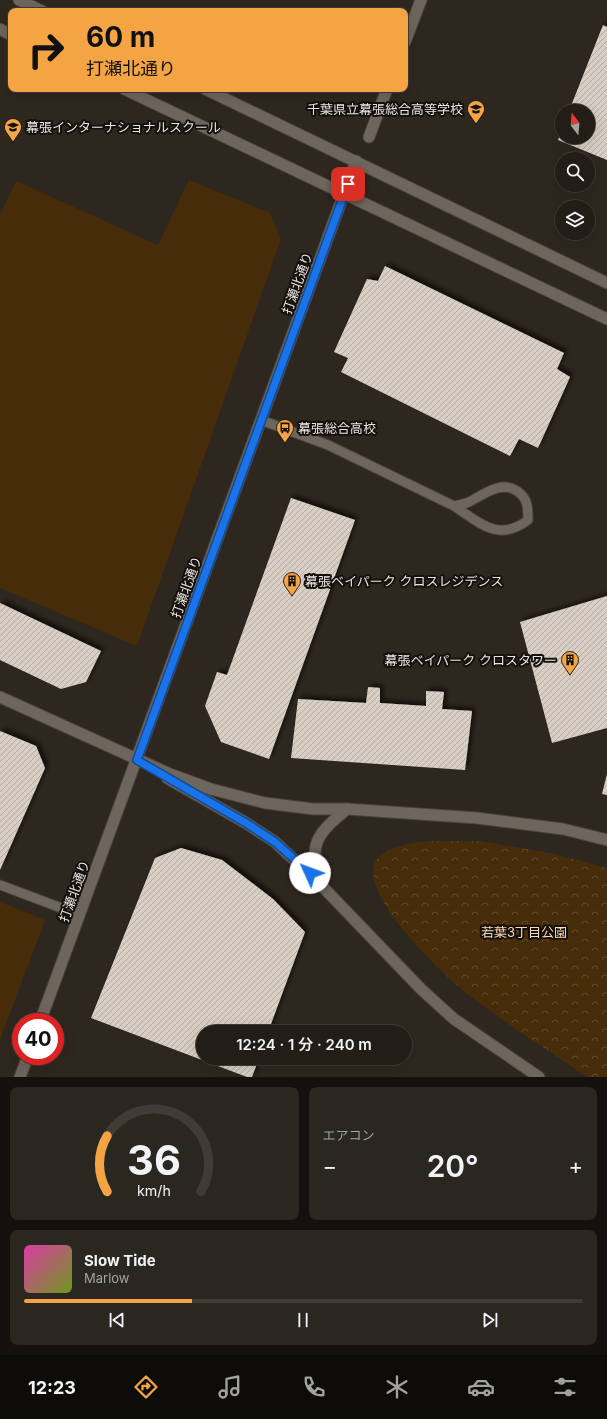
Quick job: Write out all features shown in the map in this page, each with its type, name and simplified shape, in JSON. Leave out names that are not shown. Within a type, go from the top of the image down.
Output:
[{"type":"street","points":[[19,0],[36,8]]},
{"type":"street","points":[[408,34],[421,0]]},
{"type":"street","points":[[130,92],[343,195],[607,319]]},
{"type":"street","points":[[211,92],[607,284]]},
{"type":"street","points":[[369,137],[386,92]]},
{"type":"street","name":"打瀬北通り","points":[[43,1013],[356,161]]},
{"type":"street","points":[[0,697],[170,774],[211,789],[265,803],[312,809],[347,809],[520,823],[563,829],[607,840]]},
{"type":"street","points":[[137,760],[246,823],[275,842],[319,883],[421,989],[454,1019],[539,1077]]},
{"type":"street","points":[[319,883],[314,863],[314,851],[326,826],[347,809]]},
{"type":"street","points":[[20,1077],[25,1065]]},
{"type":"lane","points":[[262,420],[328,445],[454,506],[480,525],[500,530],[518,528],[528,520],[528,507],[523,495],[511,487],[497,488],[468,502],[454,506]]},
{"type":"lane","points":[[0,885],[80,915]]},
{"type":"green space","points":[[189,180],[270,213],[281,239],[137,646],[0,588],[0,215],[16,181],[158,245]]},
{"type":"green space","name":"若葉3丁目公園","points":[[480,841],[555,854],[607,868],[607,1077],[588,1077],[581,1073],[469,995],[440,969],[421,949],[401,927],[385,905],[375,884],[374,866],[384,853],[395,848],[418,842]]},
{"type":"green space","points":[[0,902],[45,920],[0,1040]]},
{"type":"building","points":[[603,25],[607,27],[607,160],[595,155],[595,152],[587,152],[568,144],[595,144],[595,104],[572,104]]},
{"type":"building","points":[[385,266],[564,353],[557,369],[570,377],[538,448],[519,439],[510,456],[341,372],[348,358],[334,352],[367,279],[378,281]]},
{"type":"building","name":"幕張ベイパーク クロスレジデンス","points":[[291,498],[355,520],[269,759],[221,742],[205,706],[217,672],[227,675]]},
{"type":"building","name":"幕張ベイパーク クロスタワー","points":[[607,596],[607,728],[552,743],[520,622]]},
{"type":"building","points":[[0,603],[101,651],[86,682],[61,689],[0,660]]},
{"type":"building","points":[[368,687],[380,688],[380,703],[426,706],[426,691],[444,692],[442,709],[472,711],[465,770],[291,758],[298,699],[366,703]]},
{"type":"building","points":[[0,731],[36,746],[45,768],[0,870]]},
{"type":"building","points":[[607,774],[607,795],[602,794]]},
{"type":"building","points":[[181,848],[222,860],[273,899],[305,932],[271,1025],[196,1025],[196,1058],[91,1018],[155,858]]},
{"type":"building","points":[[215,1065],[256,1065],[252,1077],[247,1077]]},
{"type":"place","name":"千葉県立幕張総合高等学校","points":[[476,124]]},
{"type":"place","name":"幕張インターナショナルスクール","points":[[13,142]]},
{"type":"place","name":"幕張総合高校","points":[[285,443]]},
{"type":"place","name":"幕張ベイパーク クロスレジデンス","points":[[292,596]]},
{"type":"place","name":"幕張ベイパーク クロスタワー","points":[[570,675]]},
{"type":"route","points":[[310,873],[275,842],[246,823],[183,788],[137,760],[348,184]]}]
